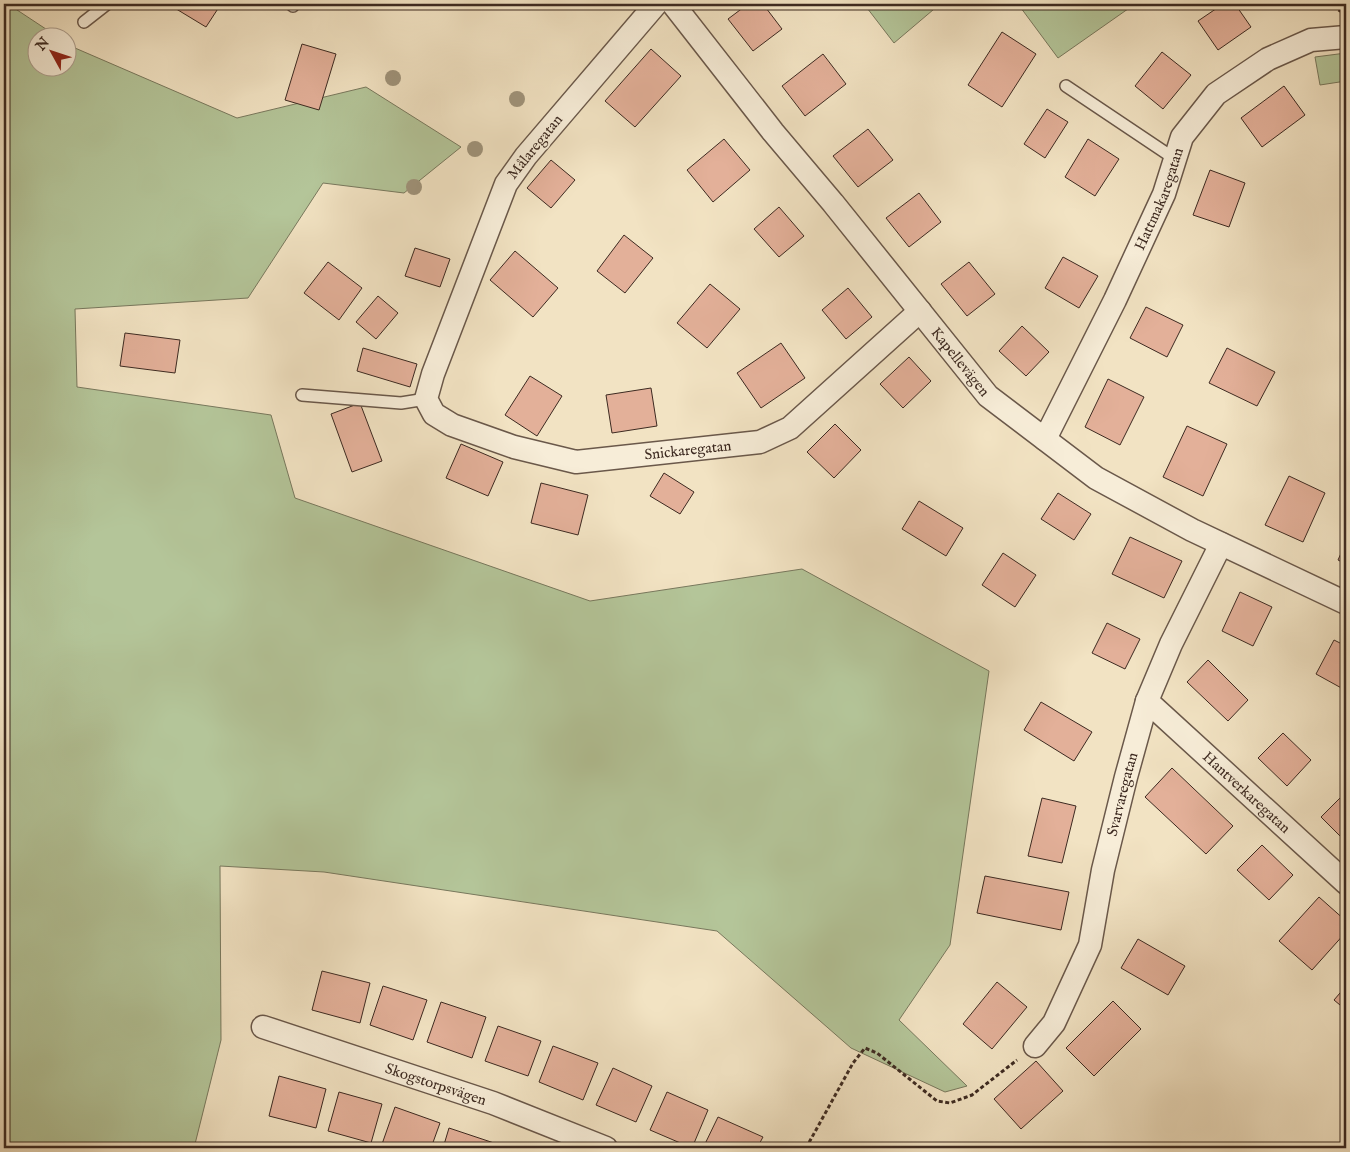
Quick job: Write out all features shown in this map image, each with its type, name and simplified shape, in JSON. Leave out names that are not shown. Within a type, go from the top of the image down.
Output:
[{"type":"street","name":"Målaregatan","points":[[426,399],[433,374],[506,184],[532,149],[656,4]]},
{"type":"street","name":"Kapellevägen","points":[[673,4],[773,132],[833,203],[988,396],[1096,478],[1192,530],[1346,603]]},
{"type":"street","name":"Hattmakaregatan","points":[[1045,439],[1120,291],[1164,194],[1182,137],[1216,94],[1268,59],[1311,40],[1346,37]]},
{"type":"street","name":"Snickaregatan","points":[[426,399],[434,414],[452,425],[514,447],[576,462],[760,442],[790,428],[920,312]]},
{"type":"street","name":"Svarvaregatan","points":[[1035,1046],[1054,1023],[1090,945],[1103,870],[1147,701],[1171,644],[1221,544]]},
{"type":"street","name":"Hantverkaregatan","points":[[1147,701],[1346,883]]},
{"type":"street","name":"Skogstorpsvägen","points":[[263,1027],[492,1103],[606,1148]]},
{"type":"lane","points":[[84,22],[107,4]]},
{"type":"lane","points":[[1066,86],[1175,159]]},
{"type":"lane","points":[[302,395],[402,403],[426,399]]},
{"type":"path","points":[[806,1148],[853,1063],[865,1048],[878,1053],[937,1101],[950,1102],[972,1095],[1035,1046]]},
{"type":"green space","points":[[4,4],[8,4],[44,28],[28,28],[28,78],[78,78],[78,49],[237,118],[366,87],[461,147],[404,193],[323,183],[248,298],[75,309],[77,387],[271,415],[295,498],[590,601],[802,569],[989,671],[950,945],[899,1020],[967,1086],[945,1092],[851,1048],[717,931],[324,872],[220,866],[221,1040],[194,1148],[4,1148]]},
{"type":"green space","points":[[864,4],[940,4],[894,43]]},
{"type":"green space","points":[[1018,4],[1135,4],[1058,58]]},
{"type":"green space","points":[[1346,53],[1346,81],[1320,85],[1315,57]]},
{"type":"building","points":[[175,4],[221,4],[206,27],[173,7]]},
{"type":"building","points":[[748,4],[763,4],[782,29],[753,51],[728,19]]},
{"type":"building","points":[[1223,4],[1235,4],[1251,27],[1218,50],[1198,21]]},
{"type":"building","points":[[1002,32],[1036,54],[1002,107],[968,85]]},
{"type":"building","points":[[302,44],[336,54],[319,110],[285,100]]},
{"type":"building","points":[[651,49],[681,76],[635,127],[605,101]]},
{"type":"building","points":[[1162,52],[1191,75],[1163,109],[1135,86]]},
{"type":"building","points":[[823,54],[846,84],[805,116],[782,86]]},
{"type":"building","points":[[1284,86],[1305,115],[1262,147],[1241,118]]},
{"type":"building","points":[[1047,109],[1068,122],[1045,158],[1024,144]]},
{"type":"building","points":[[868,129],[893,160],[858,187],[833,156]]},
{"type":"building","points":[[724,139],[750,170],[713,202],[687,170]]},
{"type":"building","points":[[1088,139],[1119,159],[1095,196],[1065,177]]},
{"type":"building","points":[[551,160],[575,180],[551,208],[527,188]]},
{"type":"building","points":[[1210,170],[1245,183],[1229,227],[1193,215]]},
{"type":"building","points":[[919,193],[941,222],[909,247],[886,218]]},
{"type":"building","points":[[779,207],[804,236],[779,257],[754,229]]},
{"type":"building","points":[[624,235],[653,258],[625,293],[597,271]]},
{"type":"building","points":[[415,248],[450,259],[440,287],[405,276]]},
{"type":"building","points":[[515,251],[558,288],[533,317],[490,280]]},
{"type":"building","points":[[1063,257],[1098,276],[1079,308],[1045,288]]},
{"type":"building","points":[[328,262],[362,288],[339,320],[304,293]]},
{"type":"building","points":[[969,262],[995,294],[967,316],[941,284]]},
{"type":"building","points":[[710,284],[740,309],[707,348],[677,323]]},
{"type":"building","points":[[848,288],[872,317],[846,339],[822,310]]},
{"type":"building","points":[[378,296],[398,313],[376,339],[356,322]]},
{"type":"building","points":[[1146,307],[1183,325],[1167,357],[1130,338]]},
{"type":"building","points":[[1022,326],[1049,352],[1026,376],[999,351]]},
{"type":"building","points":[[125,333],[180,340],[175,373],[120,366]]},
{"type":"building","points":[[781,343],[805,378],[761,408],[737,373]]},
{"type":"building","points":[[363,348],[417,364],[410,387],[357,371]]},
{"type":"building","points":[[1227,348],[1275,372],[1257,406],[1209,383]]},
{"type":"building","points":[[909,357],[931,381],[903,408],[880,384]]},
{"type":"building","points":[[530,376],[562,396],[537,436],[505,415]]},
{"type":"building","points":[[1108,379],[1144,397],[1120,445],[1085,427]]},
{"type":"building","points":[[651,388],[657,426],[612,433],[606,395]]},
{"type":"building","points":[[360,403],[382,461],[352,472],[331,414]]},
{"type":"building","points":[[835,424],[861,450],[834,478],[807,452]]},
{"type":"building","points":[[1187,426],[1227,444],[1203,496],[1163,477]]},
{"type":"building","points":[[461,444],[503,462],[488,496],[446,478]]},
{"type":"building","points":[[664,473],[694,492],[680,514],[650,496]]},
{"type":"building","points":[[1289,476],[1325,493],[1303,542],[1265,525]]},
{"type":"building","points":[[541,483],[588,495],[578,535],[531,523]]},
{"type":"building","points":[[1058,493],[1091,514],[1074,540],[1041,519]]},
{"type":"building","points":[[919,501],[963,528],[946,556],[902,529]]},
{"type":"building","points":[[1130,537],[1182,561],[1164,598],[1112,574]]},
{"type":"building","points":[[1346,542],[1346,564],[1338,560]]},
{"type":"building","points":[[1003,553],[1036,575],[1015,607],[982,585]]},
{"type":"building","points":[[1240,592],[1272,607],[1253,646],[1222,631]]},
{"type":"building","points":[[1107,623],[1140,639],[1125,669],[1092,653]]},
{"type":"building","points":[[1334,640],[1346,646],[1345,690],[1316,674]]},
{"type":"building","points":[[1208,660],[1248,700],[1228,721],[1187,682]]},
{"type":"building","points":[[1041,702],[1092,732],[1074,761],[1024,730]]},
{"type":"building","points":[[1283,733],[1311,760],[1287,786],[1258,758]]},
{"type":"building","points":[[1172,768],[1233,826],[1206,854],[1145,797]]},
{"type":"building","points":[[1346,792],[1346,842],[1321,817]]},
{"type":"building","points":[[1042,798],[1076,806],[1062,863],[1028,856]]},
{"type":"building","points":[[1262,845],[1293,875],[1269,900],[1237,870]]},
{"type":"building","points":[[985,876],[1069,892],[1061,930],[977,913]]},
{"type":"building","points":[[1319,897],[1346,921],[1346,932],[1312,970],[1279,941]]},
{"type":"building","points":[[1138,939],[1185,966],[1168,995],[1121,968]]},
{"type":"building","points":[[322,971],[370,983],[360,1023],[312,1010]]},
{"type":"building","points":[[997,982],[1027,1007],[992,1049],[963,1024]]},
{"type":"building","points":[[383,986],[427,1000],[413,1040],[370,1025]]},
{"type":"building","points":[[1346,986],[1346,1010],[1334,1000]]},
{"type":"building","points":[[1113,1001],[1141,1029],[1094,1076],[1066,1048]]},
{"type":"building","points":[[441,1002],[486,1017],[472,1058],[427,1042]]},
{"type":"building","points":[[498,1026],[541,1041],[528,1076],[485,1061]]},
{"type":"building","points":[[553,1046],[598,1063],[583,1100],[539,1082]]},
{"type":"building","points":[[1036,1061],[1063,1091],[1021,1129],[994,1099]]},
{"type":"building","points":[[613,1068],[652,1086],[636,1122],[596,1105]]},
{"type":"building","points":[[279,1076],[326,1089],[316,1128],[269,1116]]},
{"type":"building","points":[[339,1092],[382,1104],[371,1143],[328,1131]]},
{"type":"building","points":[[667,1092],[708,1110],[692,1148],[650,1130]]},
{"type":"building","points":[[395,1107],[440,1123],[431,1148],[381,1147]]},
{"type":"building","points":[[718,1117],[763,1137],[757,1148],[703,1148]]},
{"type":"building","points":[[449,1128],[494,1143],[492,1148],[443,1148]]}]
